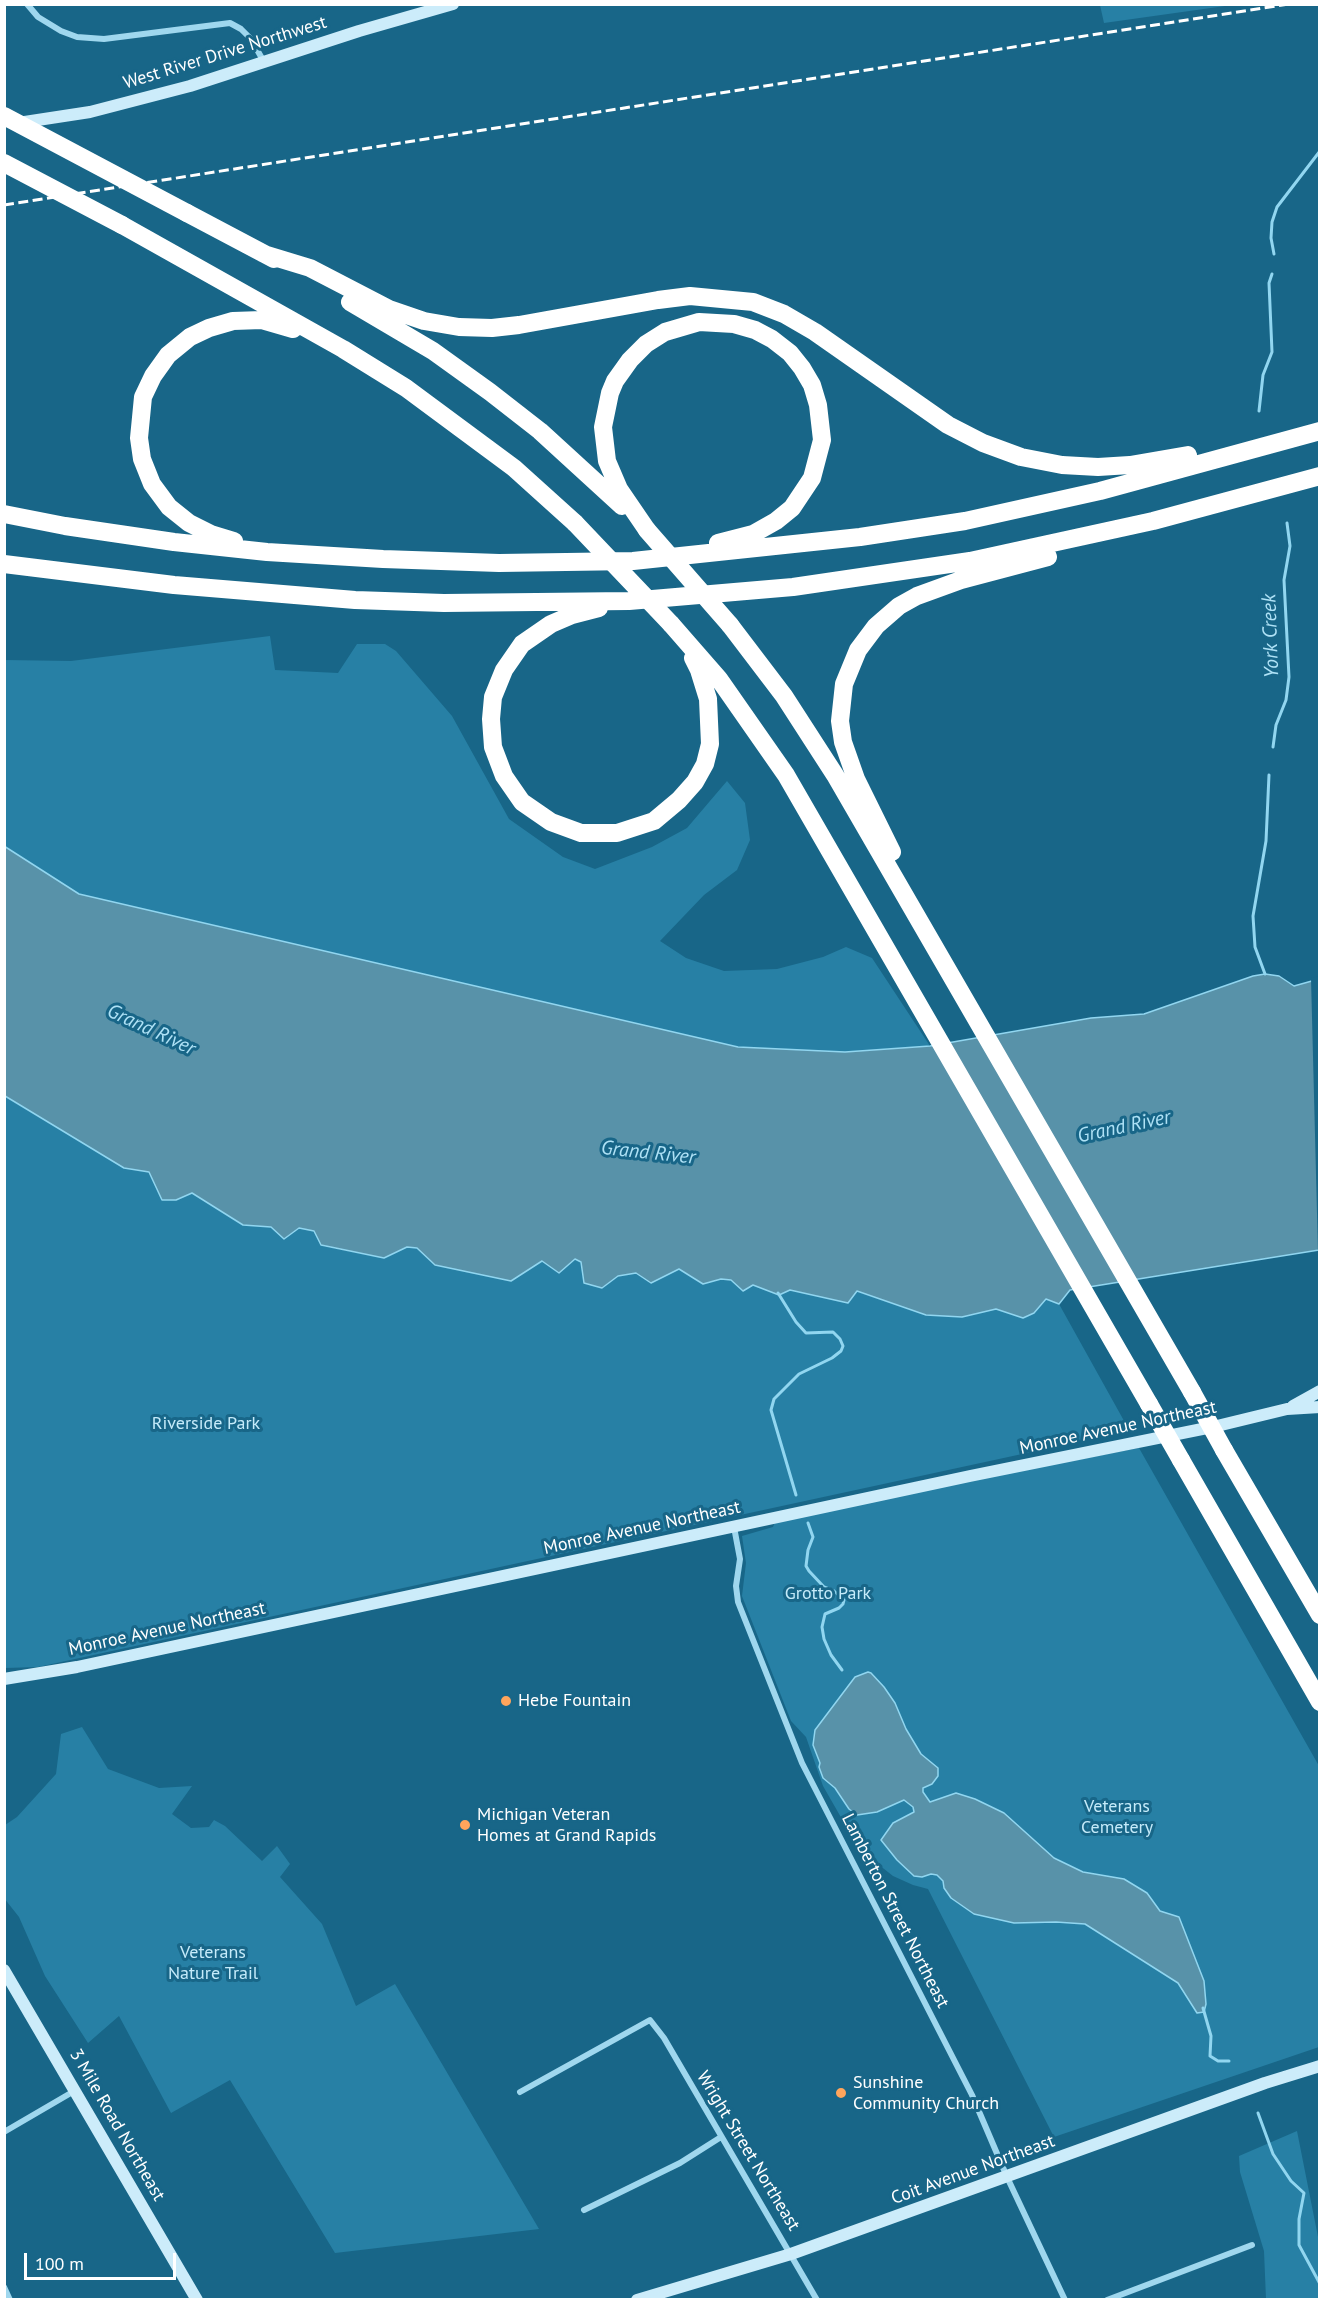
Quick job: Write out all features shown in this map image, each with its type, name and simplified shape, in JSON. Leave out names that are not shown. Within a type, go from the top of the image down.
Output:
[{"type":"highway","points":[[4,116],[264,254],[433,351],[547,438],[648,530]]},
{"type":"highway","points":[[4,163],[122,225],[343,349],[406,388],[536,485],[676,630],[719,679],[786,775],[1320,1702]]},
{"type":"highway","points":[[264,254],[310,268],[389,309],[424,321],[459,327],[492,328],[519,325],[690,296],[753,302],[784,314],[815,332],[948,425],[983,443],[1021,457],[1062,465],[1098,467],[1130,465],[1174,459],[1257,440],[1318,431]]},
{"type":"highway","points":[[267,552],[201,530],[169,507],[152,484],[142,459],[139,438],[143,397],[153,376],[168,355],[190,337],[209,328],[233,321],[262,320],[289,327],[343,349]]},
{"type":"highway","points":[[633,561],[689,547],[734,540],[753,534],[777,521],[803,494],[812,478],[819,457],[822,431],[820,414],[812,385],[802,368],[772,339],[755,330],[725,322],[699,322],[665,332],[646,344],[618,376],[610,393],[604,416],[604,450],[614,480],[648,530],[730,625],[784,696],[818,748],[1148,1314],[1320,1615]]},
{"type":"highway","points":[[4,514],[65,526],[174,542],[267,552],[383,560],[500,563],[633,561],[860,537],[965,521],[1100,491],[1318,431]]},
{"type":"highway","points":[[4,564],[184,586],[355,600],[444,603],[628,601],[793,587],[970,561],[1153,521],[1320,476]]},
{"type":"highway","points":[[932,944],[914,894],[856,779],[846,754],[841,731],[841,710],[844,684],[854,658],[876,626],[900,606],[917,596],[961,580],[1094,544],[1153,521]]},
{"type":"highway","points":[[628,601],[572,615],[551,624],[522,645],[504,670],[492,697],[490,719],[493,747],[504,776],[522,802],[551,822],[581,833],[617,833],[654,821],[680,800],[695,782],[705,764],[710,744],[708,699],[699,669],[676,630]]},
{"type":"main road","name":"West River Drive Northwest","points":[[4,125],[90,112],[190,86],[359,31],[453,4]]},
{"type":"main road","name":"Monroe Avenue Northeast","points":[[1287,1409],[1320,1391]]},
{"type":"main road","name":"Monroe Avenue Northeast","points":[[4,1679],[76,1667],[1217,1426],[1287,1409],[1320,1407]]},
{"type":"main road","name":"3 Mile Road Northeast","points":[[4,1970],[198,2300]]},
{"type":"main road","name":"Coit Avenue Northeast","points":[[637,2300],[791,2254],[1320,2066]]},
{"type":"street","points":[[27,4],[38,17],[61,31],[77,37],[104,39],[230,23],[240,28],[251,39],[264,63]]},
{"type":"street","name":"Lamberton Street Northeast","points":[[734,1527],[740,1559],[736,1587],[738,1602],[794,1744],[806,1772],[972,2095],[1007,2177],[1065,2300]]},
{"type":"street","name":"Wright Street Northeast","points":[[520,2092],[650,2020],[664,2038],[817,2300]]},
{"type":"street","points":[[4,2132],[76,2090]]},
{"type":"street","points":[[584,2210],[680,2163],[721,2138]]},
{"type":"street","points":[[1107,2300],[1251,2245]]},
{"type":"street","points":[[4,2287],[10,2300]]},
{"type":"green space","points":[[1100,4],[1232,5],[1104,23]]},
{"type":"green space","points":[[270,636],[275,670],[338,673],[357,644],[385,644],[396,651],[452,716],[509,819],[563,857],[595,869],[652,847],[687,828],[727,781],[745,803],[750,840],[737,870],[704,895],[660,941],[686,958],[724,971],[777,969],[823,957],[846,947],[872,958],[930,1046],[845,1052],[738,1047],[79,894],[5,846],[4,660],[71,661]]},
{"type":"green space","name":"Riverside Park","points":[[4,1096],[124,1168],[149,1172],[176,1200],[192,1193],[243,1225],[271,1227],[284,1239],[299,1228],[314,1231],[322,1246],[384,1258],[407,1247],[417,1248],[435,1265],[575,1259],[581,1261],[602,1288],[618,1276],[636,1273],[651,1283],[679,1269],[703,1284],[721,1279],[731,1280],[779,1295],[790,1290],[848,1303],[856,1291],[926,1315],[962,1317],[996,1309],[1023,1318],[1034,1313],[1046,1299],[1059,1304],[1128,1428],[1059,1446],[38,1667],[5,1668]]},
{"type":"green space","name":"Veterans Cemetery","points":[[1139,1448],[1319,1766],[1319,2047],[1054,2137],[928,1889],[893,1876],[874,1861],[859,1838],[854,1840],[823,1786],[806,1737],[791,1721],[742,1596],[746,1563],[742,1536],[773,1527],[775,1522],[970,1480]]},
{"type":"green space","name":"Veterans Nature Trail","points":[[82,1727],[108,1769],[159,1788],[192,1786],[172,1814],[191,1828],[209,1827],[214,1820],[225,1826],[262,1861],[277,1846],[290,1864],[280,1877],[322,1924],[356,2006],[395,1984],[539,2229],[335,2253],[230,2080],[171,2113],[119,2016],[88,2043],[45,1976],[19,1917],[4,1898],[5,1825],[17,1817],[56,1774],[61,1734]]},
{"type":"green space","points":[[1297,2131],[1319,2242],[1319,2299],[1266,2299],[1264,2251],[1240,2172],[1239,2156]]},
{"type":"water","name":"Grand River","points":[[4,846],[79,894],[738,1047],[845,1052],[930,1046],[1091,1018],[1144,1014],[1253,976],[1265,974],[1279,976],[1294,986],[1319,979],[1319,1250],[1070,1290],[1059,1304],[1046,1299],[1034,1313],[1023,1318],[996,1309],[962,1317],[926,1315],[857,1291],[848,1303],[790,1290],[779,1295],[753,1285],[743,1291],[731,1280],[721,1279],[703,1284],[679,1269],[651,1283],[636,1273],[618,1276],[602,1288],[584,1283],[581,1262],[575,1259],[559,1273],[542,1261],[511,1281],[435,1265],[417,1248],[407,1247],[384,1258],[321,1245],[314,1231],[299,1228],[284,1239],[271,1227],[243,1225],[192,1193],[176,1200],[162,1200],[149,1172],[124,1168],[5,1096]]},
{"type":"water","points":[[868,1672],[884,1687],[895,1703],[906,1729],[921,1754],[938,1768],[938,1776],[932,1784],[923,1788],[930,1802],[956,1793],[975,1799],[1004,1813],[1054,1858],[1083,1872],[1124,1879],[1147,1893],[1160,1911],[1179,1917],[1204,1981],[1206,2004],[1204,2012],[1197,2013],[1178,1983],[1085,1924],[1014,1923],[974,1914],[951,1898],[944,1888],[943,1881],[937,1875],[914,1876],[897,1860],[881,1840],[893,1823],[914,1812],[913,1807],[904,1800],[877,1812],[857,1815],[849,1809],[835,1788],[823,1778],[813,1745],[815,1730],[855,1677]]},
{"type":"pier","points":[[1320,976],[1320,1253],[1318,1253],[1311,978]]},
{"type":"waterway","name":"York Creek","points":[[1274,254],[1271,238],[1272,222],[1277,207],[1320,151]]},
{"type":"waterway","name":"York Creek","points":[[1259,411],[1263,375],[1272,352],[1269,283],[1272,274]]},
{"type":"waterway","name":"York Creek","points":[[1273,747],[1276,725],[1286,700],[1289,677],[1284,580],[1290,546],[1287,523]]},
{"type":"waterway","name":"York Creek","points":[[1265,974],[1255,947],[1253,916],[1266,841],[1269,775]]},
{"type":"waterway","points":[[778,1293],[796,1322],[806,1333],[833,1332],[843,1346],[841,1351],[832,1358],[799,1374],[774,1399],[771,1410],[796,1495]]},
{"type":"waterway","points":[[808,1523],[813,1537],[808,1550],[806,1566],[824,1587],[834,1591],[844,1600],[839,1608],[825,1614],[822,1627],[831,1655],[842,1670]]},
{"type":"waterway","points":[[1203,2008],[1211,2036],[1210,2056],[1218,2061],[1229,2061]]},
{"type":"waterway","points":[[1258,2113],[1273,2154],[1291,2181],[1304,2193],[1299,2219],[1299,2245],[1320,2284]]},
{"type":"railway","points":[[4,205],[1289,4]]},
{"type":"place","name":"Hebe Fountain","points":[[506,1701]]},
{"type":"place","name":"Michigan Veteran Homes at Grand Rapids","points":[[465,1825]]},
{"type":"place","name":"Sunshine Community Church","points":[[841,2093]]},
{"type":"park label","name":"Grotto Park","points":[[828,1594]]}]
